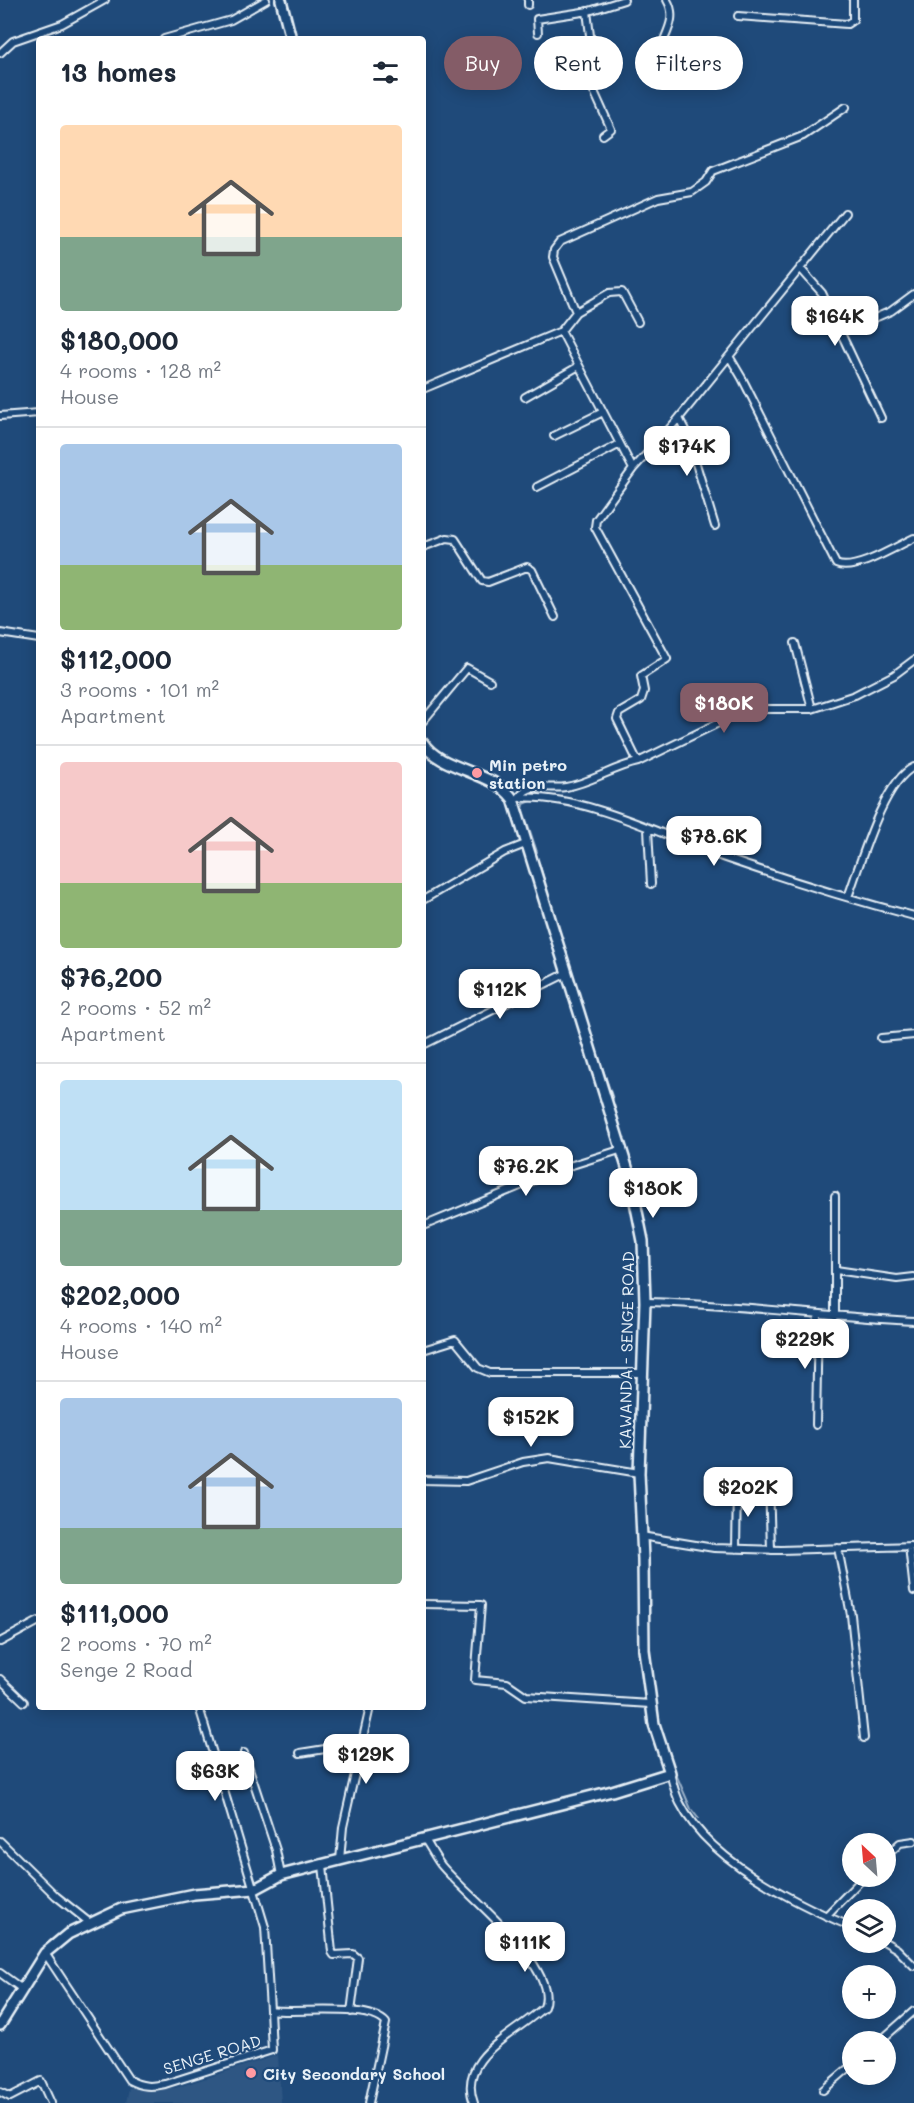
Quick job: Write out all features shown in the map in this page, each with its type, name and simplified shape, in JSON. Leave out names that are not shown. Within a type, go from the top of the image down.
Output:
[{"type":"street","points":[[0,51],[13,41],[62,24],[105,0]]},
{"type":"street","points":[[175,36],[231,20],[266,0]]},
{"type":"street","points":[[281,0],[290,36]]},
{"type":"street","points":[[538,33],[537,19],[587,11],[623,0]]},
{"type":"street","points":[[667,0],[670,5],[671,27],[667,36]]},
{"type":"street","points":[[738,16],[848,24],[853,20],[853,0]]},
{"type":"street","points":[[587,11],[593,60],[590,70],[593,88],[610,129],[603,135]]},
{"type":"street","points":[[576,312],[553,257],[554,250],[560,242],[658,198],[692,192],[706,182],[713,171],[802,136],[846,107]]},
{"type":"street","points":[[638,762],[617,718],[619,713],[641,700],[644,691],[641,676],[667,659],[595,527],[599,514],[845,213]]},
{"type":"street","points":[[800,268],[822,293],[881,418]]},
{"type":"street","points":[[426,388],[561,331],[576,312],[617,291],[625,297],[638,322]]},
{"type":"street","points":[[842,332],[891,311],[914,294]]},
{"type":"street","points":[[561,331],[633,470]]},
{"type":"street","points":[[729,357],[742,378],[836,564],[849,566],[875,557],[914,538]]},
{"type":"street","points":[[525,397],[579,366]]},
{"type":"street","points":[[554,436],[603,412]]},
{"type":"street","points":[[0,416],[36,413]]},
{"type":"street","points":[[679,418],[687,434],[715,526]]},
{"type":"street","points":[[537,487],[620,444]]},
{"type":"street","points":[[426,546],[447,538],[455,540],[482,581],[488,582],[527,567],[531,570],[555,617]]},
{"type":"street","points":[[0,633],[36,639]]},
{"type":"street","points":[[795,643],[812,709]]},
{"type":"street","points":[[516,798],[528,788],[578,785],[622,765],[638,762],[739,713],[759,709],[812,709],[855,695],[894,675],[914,660]]},
{"type":"street","points":[[426,717],[467,668],[490,681]]},
{"type":"street","points":[[427,753],[497,784],[516,798],[603,812],[722,857],[848,897],[914,915]]},
{"type":"street","points":[[848,897],[886,800],[899,777],[914,767]]},
{"type":"street","name":"KAWANDA - SENGE ROAD","points":[[516,798],[567,973],[623,1149],[643,1241],[645,1302],[639,1473],[640,1536],[644,1559],[644,1650],[654,1724],[670,1773]]},
{"type":"street","points":[[648,828],[651,884]]},
{"type":"street","points":[[426,898],[505,852],[528,843]]},
{"type":"street","points":[[426,1044],[567,973]]},
{"type":"street","points":[[881,1038],[914,1035]]},
{"type":"street","points":[[426,1225],[569,1166],[623,1149]]},
{"type":"street","points":[[835,1196],[835,1317]]},
{"type":"street","points":[[836,1270],[897,1279],[914,1277]]},
{"type":"street","points":[[645,1302],[701,1303],[835,1317],[914,1321]]},
{"type":"street","points":[[816,1425],[818,1315]]},
{"type":"street","points":[[426,1349],[455,1340],[478,1368],[490,1373],[643,1373]]},
{"type":"street","points":[[426,1480],[466,1481],[523,1462],[549,1458],[639,1473]]},
{"type":"street","points":[[770,1480],[771,1550]]},
{"type":"street","points":[[736,1549],[737,1486]]},
{"type":"street","points":[[640,1536],[714,1548],[736,1549],[912,1546],[914,1591]]},
{"type":"street","points":[[838,1548],[851,1615],[864,1738]]},
{"type":"street","points":[[426,1604],[481,1605],[476,1680],[507,1683],[526,1696],[650,1704]]},
{"type":"street","points":[[0,1641],[36,1623]]},
{"type":"street","points":[[0,1678],[24,1702]]},
{"type":"street","points":[[200,1710],[265,1927],[270,2010],[351,2012],[373,2015],[386,2023],[369,2103]]},
{"type":"street","points":[[340,1860],[344,1827],[369,1710]]},
{"type":"street","points":[[300,1753],[363,1743]]},
{"type":"street","points":[[244,1753],[276,1850],[281,1875]]},
{"type":"street","points":[[0,2025],[45,1953],[68,1934],[122,1909],[173,1899],[255,1889],[281,1875],[612,1791],[670,1773],[679,1803],[694,1826],[715,1849],[743,1870],[842,1923]]},
{"type":"street","points":[[424,1838],[442,1865],[523,1950],[540,1973],[546,1991],[546,2000],[537,2013],[477,2062],[470,2076],[470,2093],[474,2103]]},
{"type":"street","points":[[0,1841],[56,1896],[90,1923]]},
{"type":"street","points":[[896,1847],[900,1843],[914,1841]]},
{"type":"street","points":[[324,1865],[332,1952],[353,1954],[358,1958],[351,2012]]},
{"type":"street","points":[[826,1916],[854,1887]]},
{"type":"street","points":[[896,1948],[914,1966]]},
{"type":"street","name":"SENGE ROAD","points":[[45,1953],[129,2080],[145,2087],[165,2084],[272,2050],[270,2010]]},
{"type":"street","points":[[0,1973],[22,1989]]},
{"type":"street","points":[[891,2031],[914,2011]]},
{"type":"street","points":[[823,2090],[842,2074]]},
{"type":"street","points":[[0,2092],[10,2097],[40,2081],[51,2103]]},
{"type":"shaded area","name":"City Secondary School","points":[[278,2055],[281,2103],[126,2103],[129,2088],[175,2088]]},
{"type":"waterway","points":[[275,0],[285,36]]},
{"type":"waterway","points":[[288,6],[291,21]]},
{"type":"waterway","points":[[531,801],[524,804],[523,810],[537,852]]},
{"type":"waterway","points":[[539,863],[569,965]]},
{"type":"waterway","points":[[587,1023],[613,1099]]},
{"type":"waterway","points":[[613,1105],[620,1129]]},
{"type":"waterway","points":[[626,1149],[632,1163]]},
{"type":"waterway","points":[[632,1167],[634,1174]]},
{"type":"waterway","points":[[638,1192],[647,1237]]},
{"type":"waterway","points":[[648,1251],[648,1269]]},
{"type":"waterway","points":[[648,1359],[649,1320]]},
{"type":"waterway","points":[[647,1394],[648,1361]]},
{"type":"waterway","points":[[646,1400],[646,1426]]},
{"type":"waterway","points":[[645,1432],[645,1441]]},
{"type":"waterway","points":[[648,1638],[651,1671]]},
{"type":"waterway","points":[[657,1711],[660,1729]]},
{"type":"waterway","points":[[672,1765],[691,1809],[698,1818]]},
{"type":"place","name":"Min petro station","points":[[477,773]]},
{"type":"place","name":"City Secondary School","points":[[251,2073]]}]
